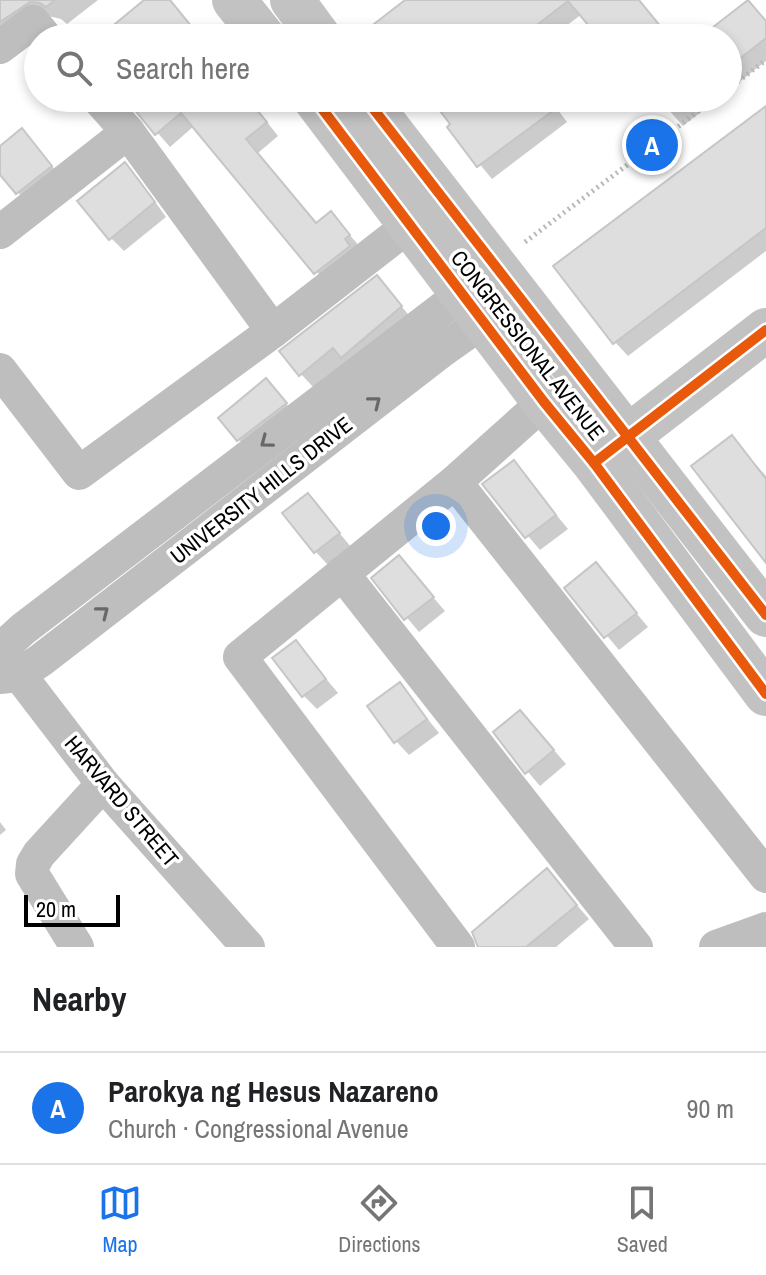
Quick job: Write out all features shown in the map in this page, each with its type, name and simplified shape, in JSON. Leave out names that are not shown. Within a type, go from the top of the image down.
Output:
[{"type":"main road","points":[[292,0],[310,24]]},
{"type":"main road","name":"CONGRESSIONAL AVENUE","points":[[328,112],[427,212],[511,270],[629,435],[766,615]]},
{"type":"main road","name":"CONGRESSIONAL AVENUE","points":[[373,112],[427,212],[472,307],[594,463],[766,694]]},
{"type":"main road","points":[[594,463],[766,330]]},
{"type":"street","points":[[0,47],[24,29]]},
{"type":"street","points":[[110,112],[273,331]]},
{"type":"street","points":[[0,232],[128,132]]},
{"type":"street","points":[[0,370],[79,473],[273,331],[427,212]]},
{"type":"street","name":"UNIVERSITY HILLS DRIVE","points":[[5,663],[35,619],[472,307],[511,270]]},
{"type":"street","points":[[458,947],[240,657],[455,482],[544,402]]},
{"type":"street","points":[[455,482],[766,876]]},
{"type":"street","points":[[342,573],[636,947]]},
{"type":"street","name":"HARVARD STREET","points":[[5,663],[103,784],[248,947]]},
{"type":"street","points":[[77,947],[32,874],[33,864],[103,784]]},
{"type":"street","points":[[716,947],[766,929]]},
{"type":"path","points":[[742,78],[766,60]]},
{"type":"path","points":[[511,270],[699,112]]},
{"type":"building","points":[[0,0],[55,0],[46,7],[30,2],[0,22]]},
{"type":"building","points":[[144,0],[170,0],[190,24],[115,24]]},
{"type":"building","points":[[405,0],[639,0],[659,24],[587,24],[568,1],[538,24],[374,24]]},
{"type":"building","points":[[748,0],[766,21],[766,38],[742,57],[742,24],[717,24]]},
{"type":"building","points":[[766,106],[766,228],[613,344],[553,266]]},
{"type":"building","points":[[136,112],[259,112],[267,122],[246,139],[316,223],[331,211],[350,235],[345,239],[350,246],[314,274],[181,113],[155,135]]},
{"type":"building","points":[[441,112],[551,112],[477,167],[447,127],[450,124]]},
{"type":"building","points":[[22,128],[52,166],[16,194],[0,175],[0,146]]},
{"type":"building","points":[[125,162],[155,202],[109,240],[77,201]]},
{"type":"building","points":[[377,275],[402,306],[341,358],[333,348],[299,376],[279,351]]},
{"type":"building","points":[[266,378],[287,403],[237,441],[218,418]]},
{"type":"building","points":[[732,435],[766,479],[766,563],[691,466]]},
{"type":"building","points":[[514,460],[556,515],[525,538],[482,484]]},
{"type":"building","points":[[308,493],[340,533],[314,553],[282,513]]},
{"type":"building","points":[[399,555],[434,597],[404,620],[371,578]]},
{"type":"building","points":[[596,562],[637,613],[604,638],[564,588]]},
{"type":"building","points":[[296,640],[326,679],[302,697],[272,658]]},
{"type":"building","points":[[400,682],[427,719],[394,743],[367,706]]},
{"type":"building","points":[[520,710],[554,750],[525,774],[493,732]]},
{"type":"building","points":[[547,868],[577,905],[526,947],[478,947],[472,932]]},
{"type":"cycle path","points":[[325,112],[544,402],[594,463],[766,694]]},
{"type":"cycle path","points":[[376,112],[766,615]]},
{"type":"cycle path","points":[[594,463],[766,330]]},
{"type":"place","name":"Parokya ng Hesus Nazareno","points":[[652,145]]}]
